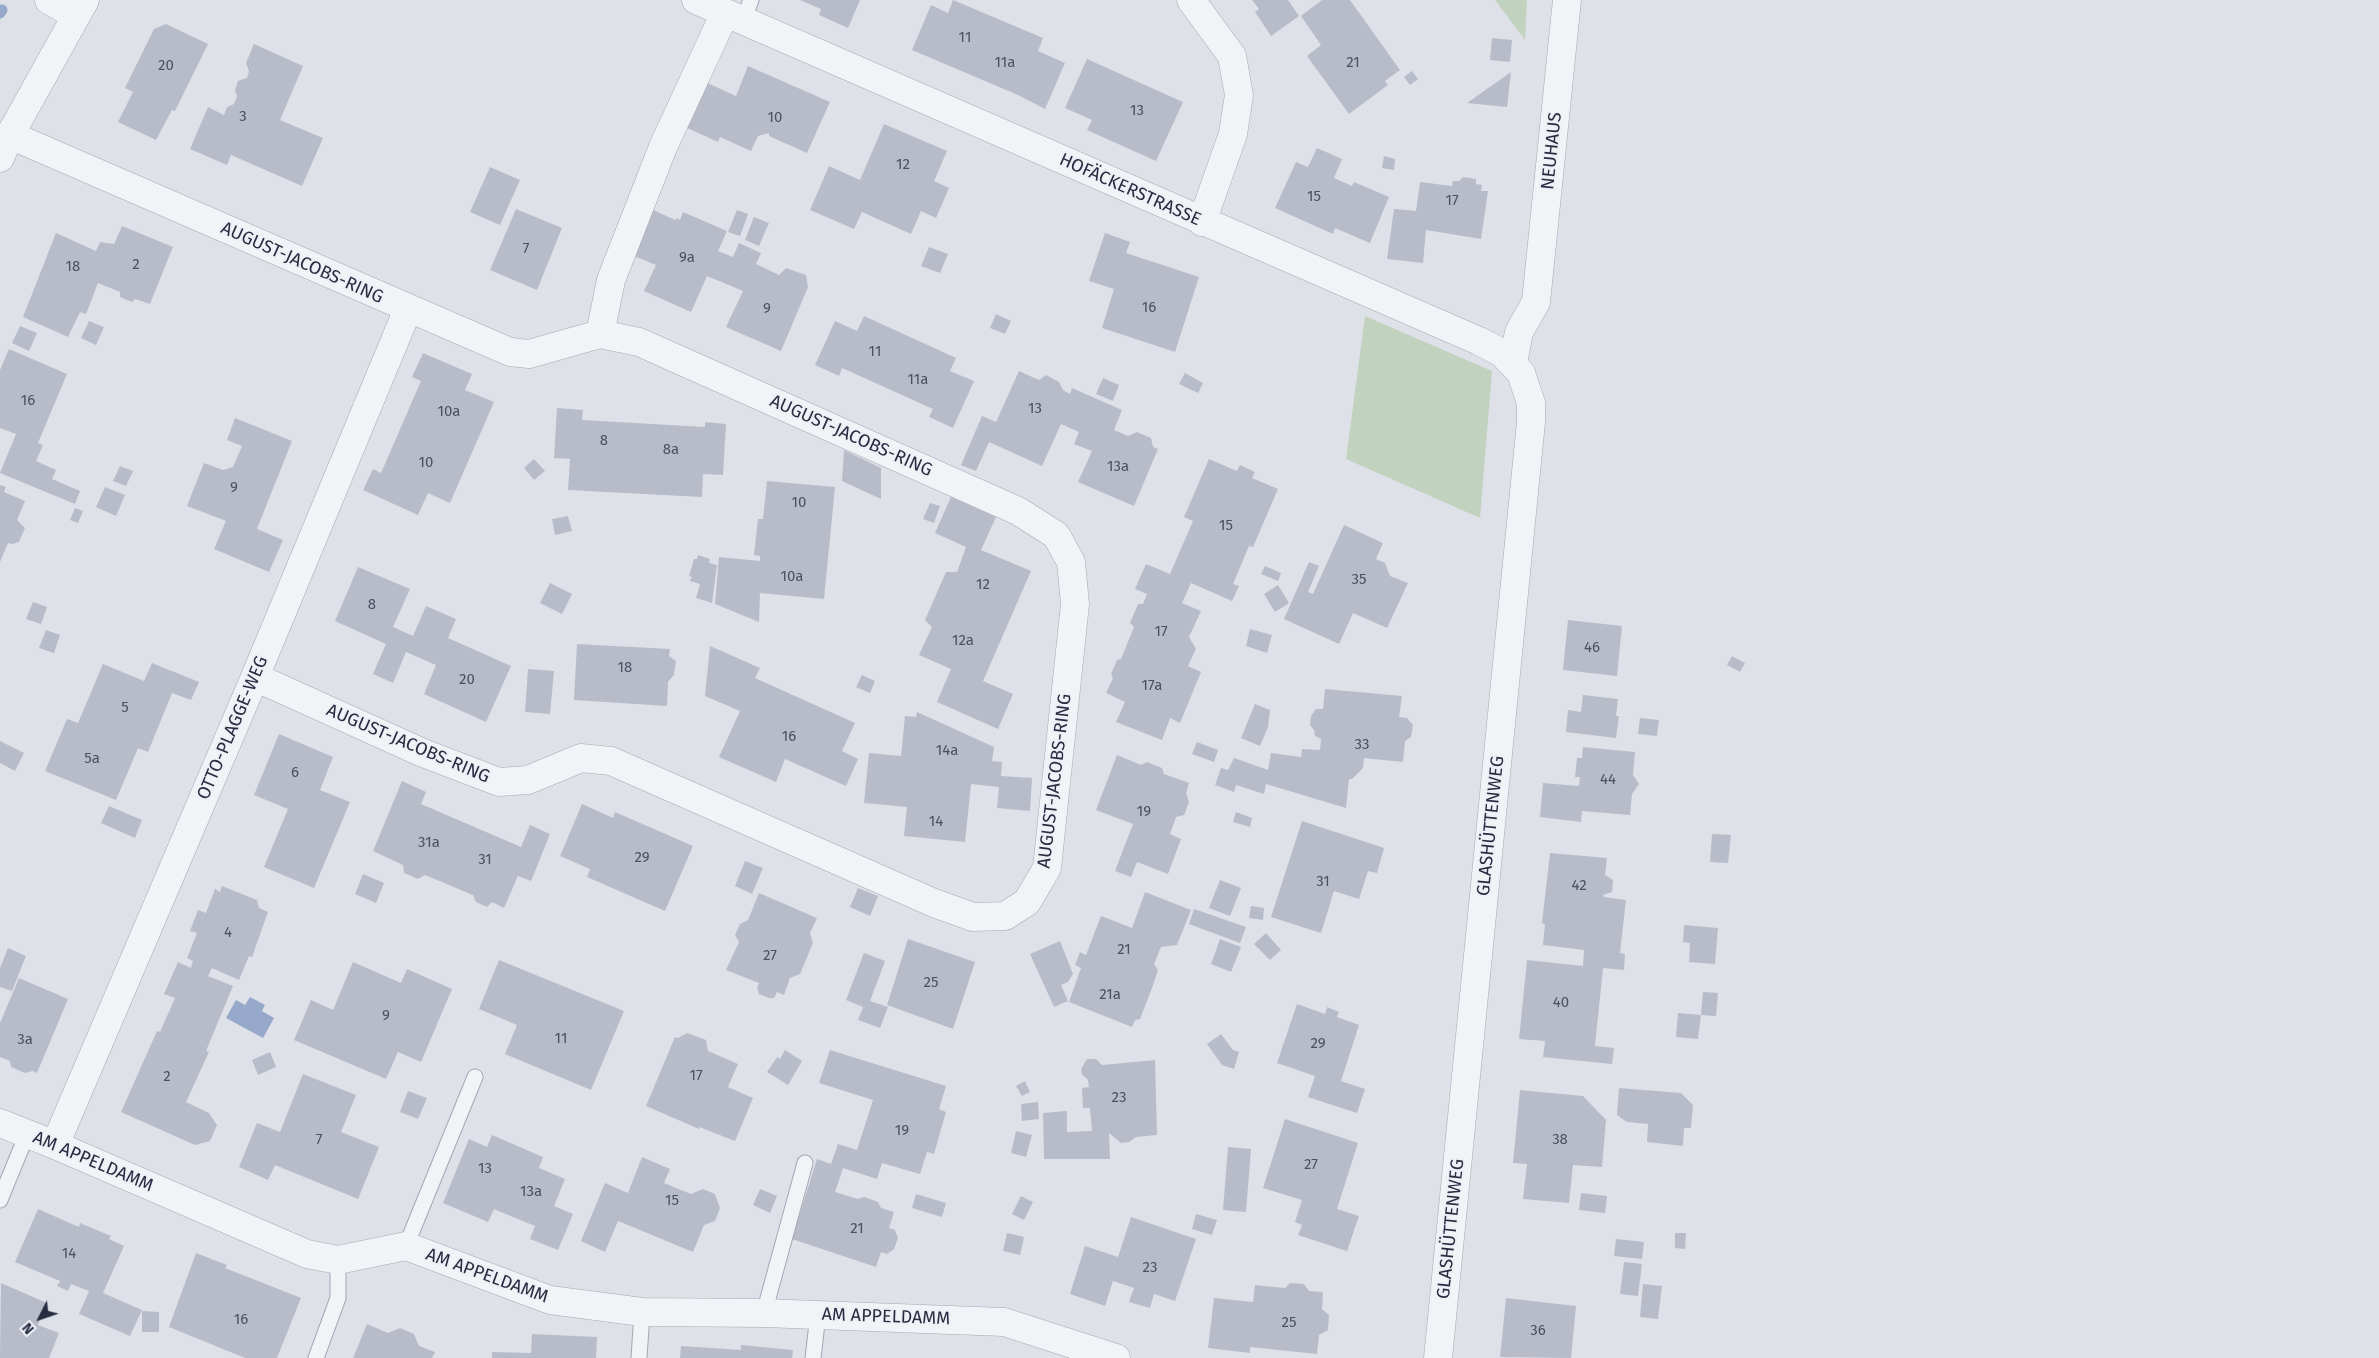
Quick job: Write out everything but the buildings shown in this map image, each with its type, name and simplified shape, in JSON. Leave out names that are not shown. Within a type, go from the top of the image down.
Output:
[{"type":"street","points":[[5,147],[80,7],[49,0]]},
{"type":"street","name":"HOFÄCKERSTRASSE","points":[[696,0],[740,11],[1202,222],[1479,341],[1502,353],[1513,364]]},
{"type":"street","points":[[1191,0],[1232,56],[1239,95],[1233,134],[1202,222]]},
{"type":"street","name":"NEUHAUS","points":[[1513,364],[1519,332],[1536,302],[1568,0]]},
{"type":"street","points":[[600,334],[611,280],[663,147],[740,11]]},
{"type":"street","name":"AUGUST-JACOBS-RING","points":[[5,147],[510,352],[529,354],[600,334],[638,342],[1018,511],[1056,534],[1071,562],[1075,604],[1047,868],[1027,902],[1005,916],[973,917],[925,899],[611,761],[581,758],[528,780],[499,782],[423,753],[255,677]]},
{"type":"street","name":"OTTO-PLAGGE-WEG","points":[[55,1145],[255,677],[408,309]]},
{"type":"street","name":"GLASHÜTTENWEG","points":[[1438,1358],[1532,422],[1531,403],[1525,383],[1513,364]]},
{"type":"street","name":"AM APPELDAMM","points":[[0,1123],[307,1254],[338,1260],[406,1246],[550,1300],[642,1312],[764,1313],[1004,1322],[1116,1358]]},
{"type":"lane","points":[[406,1246],[475,1077]]},
{"type":"lane","points":[[0,1200],[27,1134]]},
{"type":"lane","points":[[764,1313],[806,1163]]},
{"type":"lane","points":[[316,1358],[338,1298],[338,1260]]},
{"type":"lane","points":[[640,1358],[642,1312]]},
{"type":"lane","points":[[813,1358],[818,1315]]},
{"type":"green space","points":[[1495,0],[1527,0],[1525,40]]},
{"type":"green space","points":[[1365,316],[1492,371],[1480,518],[1346,459]]},
{"type":"water","points":[[250,997],[265,1005],[262,1011],[274,1018],[263,1038],[226,1018],[236,1000],[245,1005]]}]
